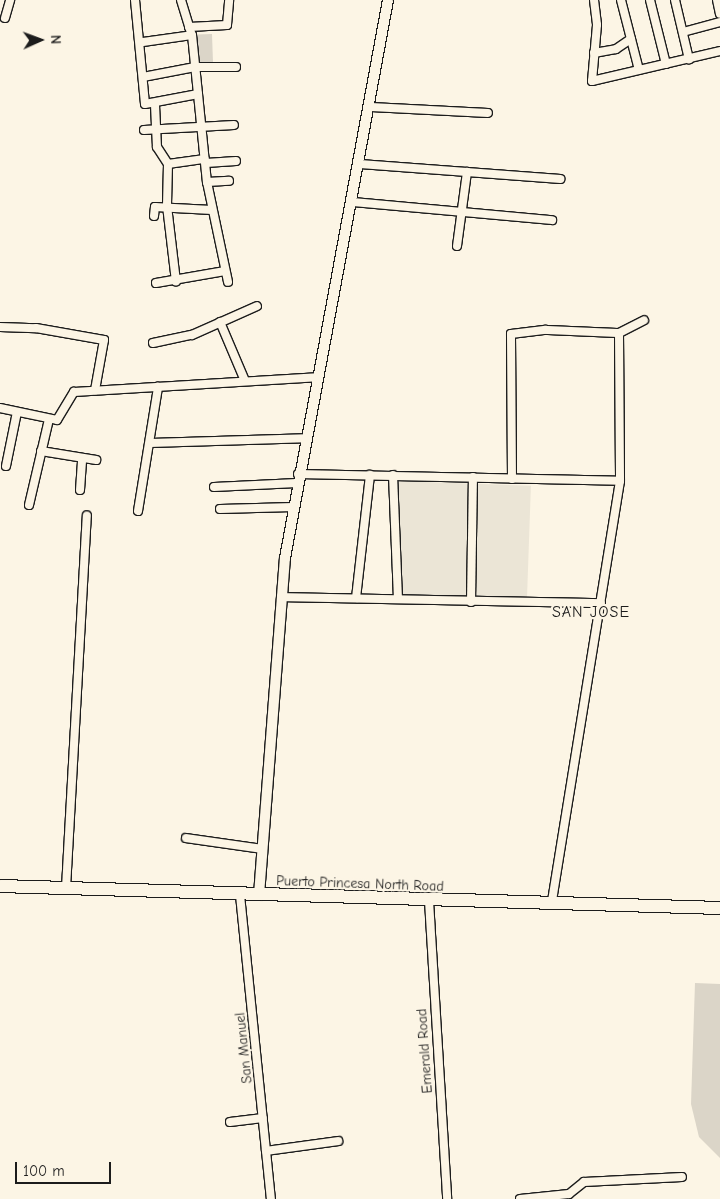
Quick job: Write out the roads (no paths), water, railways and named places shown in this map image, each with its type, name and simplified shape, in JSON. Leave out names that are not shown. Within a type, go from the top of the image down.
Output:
[{"type":"main road","name":"Puerto Princesa North Road","points":[[0,886],[429,901],[552,902],[720,908]]},
{"type":"street","points":[[5,18],[10,0]]},
{"type":"street","points":[[135,0],[143,42],[144,102],[155,105],[198,94]]},
{"type":"street","points":[[181,0],[192,36],[207,182],[228,282]]},
{"type":"street","points":[[190,27],[227,25],[229,0]]},
{"type":"street","points":[[259,895],[281,596],[297,478],[353,202],[371,107],[388,0]]},
{"type":"street","points":[[594,0],[592,81],[720,51]]},
{"type":"street","points":[[621,0],[639,70]]},
{"type":"street","points":[[650,0],[666,64]]},
{"type":"street","points":[[675,0],[689,59]]},
{"type":"street","points":[[717,0],[720,14]]},
{"type":"street","points":[[683,32],[720,22]]},
{"type":"street","points":[[143,42],[192,36]]},
{"type":"street","points":[[594,53],[616,49],[631,39]]},
{"type":"street","points":[[143,77],[196,67],[236,66]]},
{"type":"street","points":[[155,105],[157,147],[168,164],[167,206],[176,281]]},
{"type":"street","points":[[371,107],[488,113]]},
{"type":"street","points":[[144,130],[234,125]]},
{"type":"street","points":[[168,164],[236,161]]},
{"type":"street","points":[[360,164],[560,179]]},
{"type":"street","points":[[457,246],[460,211],[467,172]]},
{"type":"street","points":[[207,182],[229,181]]},
{"type":"street","points":[[353,202],[552,220]]},
{"type":"street","points":[[154,216],[155,207],[167,206],[212,210]]},
{"type":"street","points":[[156,283],[225,272]]},
{"type":"street","points":[[153,343],[192,335],[257,306]]},
{"type":"street","points":[[512,479],[511,334],[546,330],[619,333],[644,320]]},
{"type":"street","points":[[220,322],[245,381]]},
{"type":"street","points":[[0,327],[36,328],[104,340],[95,390]]},
{"type":"street","points":[[552,902],[620,481],[619,333]]},
{"type":"street","points":[[0,408],[48,419],[59,419],[70,394],[95,390],[317,377]]},
{"type":"street","points":[[138,512],[158,386]]},
{"type":"street","points":[[6,466],[17,412]]},
{"type":"street","points":[[29,505],[48,419]]},
{"type":"street","points":[[150,443],[305,438]]},
{"type":"street","points":[[41,451],[96,460]]},
{"type":"street","points":[[80,490],[82,458]]},
{"type":"street","points":[[214,487],[297,478],[370,475],[620,481]]},
{"type":"street","points":[[356,598],[370,475]]},
{"type":"street","points":[[393,476],[398,599]]},
{"type":"street","points":[[471,602],[473,477]]},
{"type":"street","points":[[220,509],[293,507]]},
{"type":"street","points":[[66,888],[88,516]]},
{"type":"street","points":[[281,596],[471,602],[601,603]]},
{"type":"street","points":[[186,838],[262,849]]},
{"type":"street","name":"San Manuel","points":[[240,895],[271,1199]]},
{"type":"street","name":"Emerald Road","points":[[429,901],[447,1199]]},
{"type":"street","points":[[230,1122],[263,1118]]},
{"type":"street","points":[[266,1151],[338,1141]]},
{"type":"street","points":[[520,1199],[569,1194],[584,1182],[682,1177]]},
{"type":"district","name":"SAN JOSE","points":[[591,612]]}]
